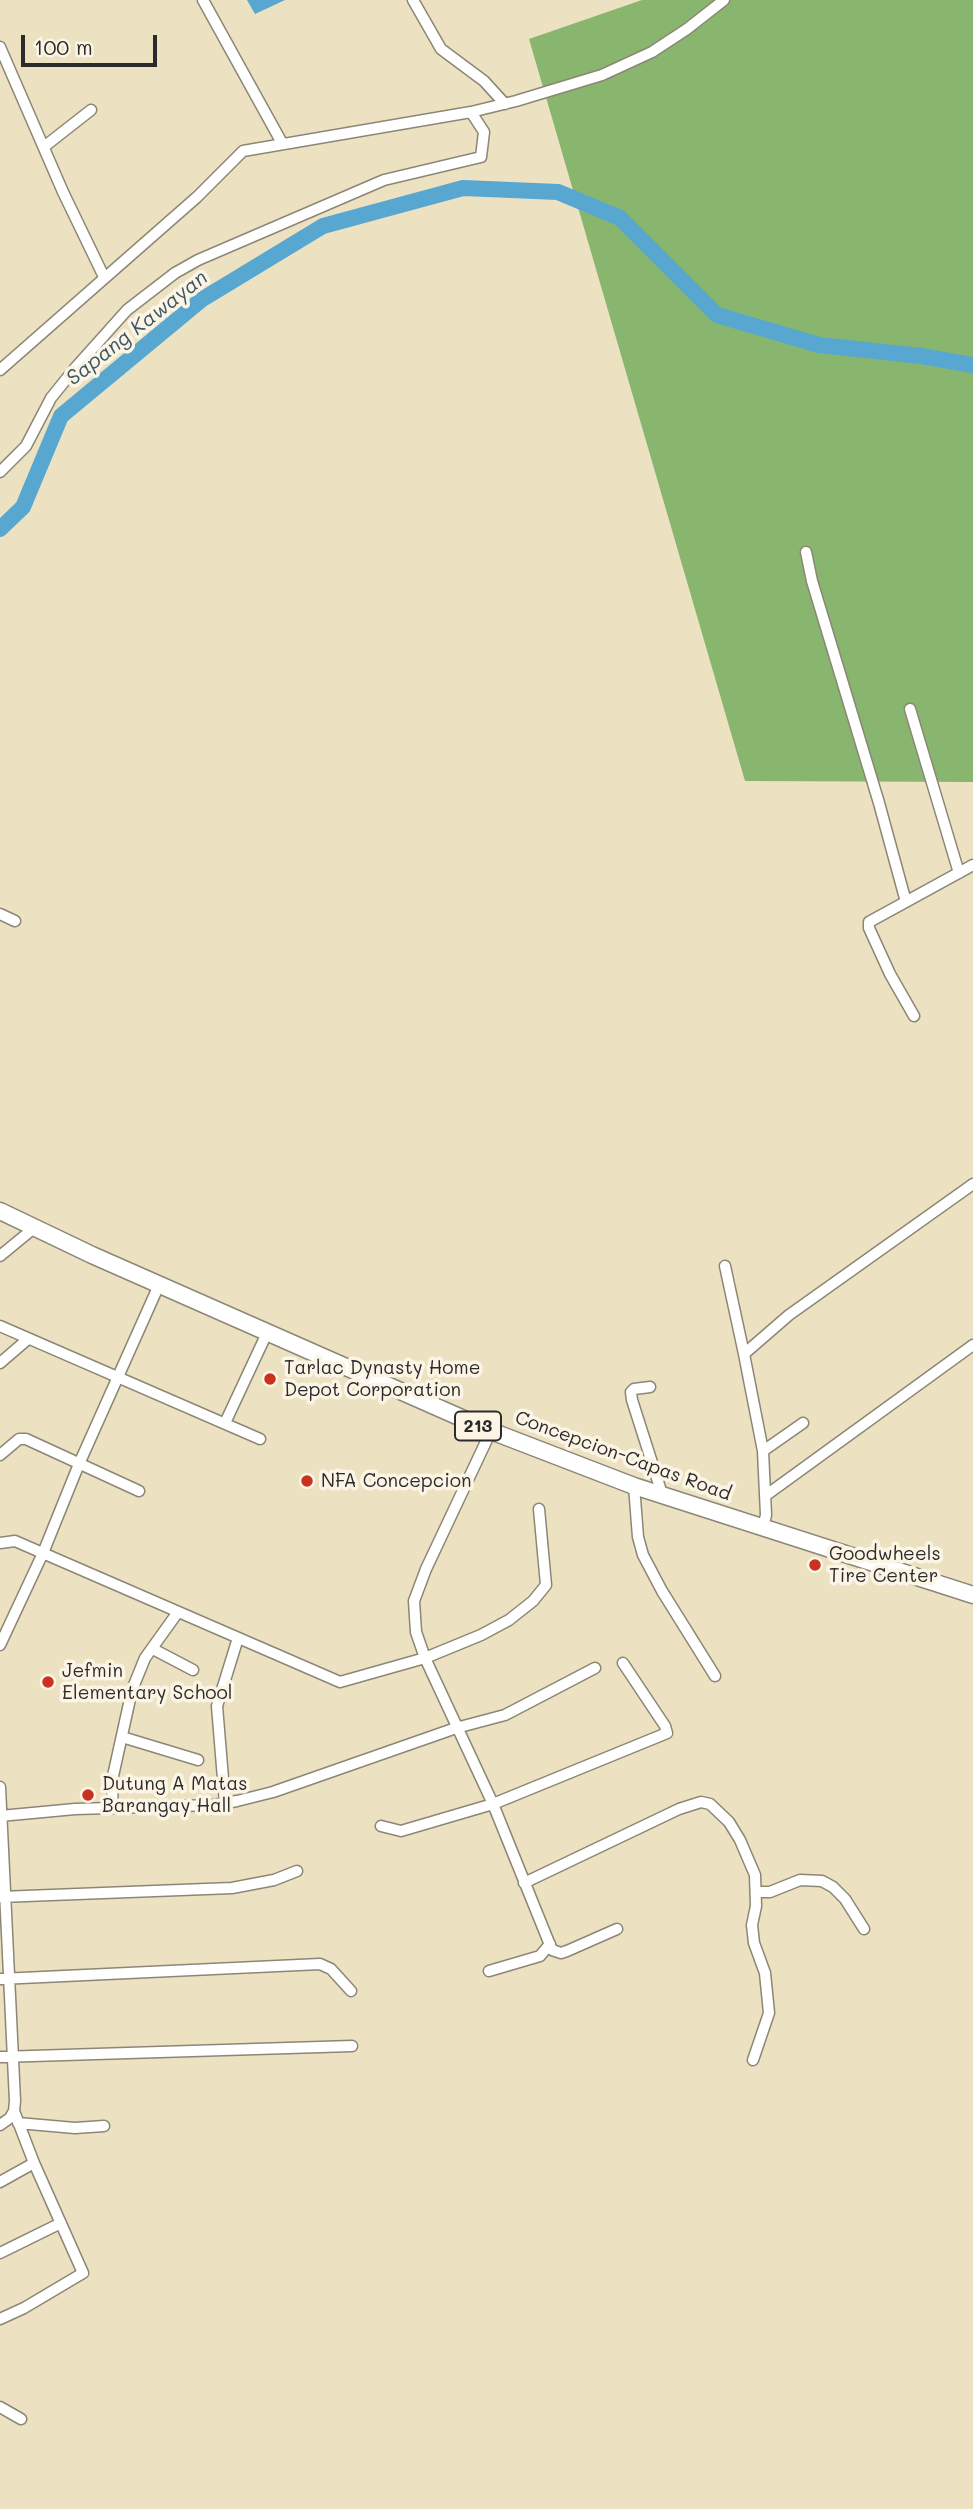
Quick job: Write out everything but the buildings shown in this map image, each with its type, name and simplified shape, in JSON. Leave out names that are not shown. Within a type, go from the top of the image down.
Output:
[{"type":"main road","name":"Concepcion-Capas Road","points":[[0,1211],[159,1285],[491,1431],[634,1486],[973,1595]]},
{"type":"street","points":[[203,0],[282,143]]},
{"type":"street","points":[[413,0],[441,49],[484,81],[505,104]]},
{"type":"street","points":[[0,370],[197,197],[236,156],[252,148],[471,112],[505,104],[624,66],[687,29],[724,0]]},
{"type":"street","points":[[0,47],[63,192],[104,277]]},
{"type":"street","points":[[45,146],[91,110]]},
{"type":"street","points":[[0,472],[26,446],[51,398],[76,367],[127,310],[169,277],[198,260],[384,180],[481,157],[484,132],[471,112]]},
{"type":"street","points":[[806,552],[812,581],[906,902]]},
{"type":"street","points":[[910,709],[959,873]]},
{"type":"street","points":[[914,1017],[890,974],[869,928],[869,922],[973,865]]},
{"type":"street","points":[[0,914],[15,921]]},
{"type":"street","points":[[744,1354],[789,1315],[973,1184]]},
{"type":"street","points":[[0,1256],[34,1228]]},
{"type":"street","points":[[725,1266],[763,1451],[766,1515],[763,1527]]},
{"type":"street","points":[[0,1645],[43,1553],[79,1464],[159,1285]]},
{"type":"street","points":[[0,1326],[260,1439]]},
{"type":"street","points":[[225,1423],[267,1333]]},
{"type":"street","points":[[0,1363],[28,1339]]},
{"type":"street","points":[[765,1496],[973,1345]]},
{"type":"street","points":[[650,1387],[634,1389],[631,1392],[662,1494]]},
{"type":"street","points":[[763,1451],[803,1423]]},
{"type":"street","points":[[491,1431],[441,1534],[414,1601],[416,1632],[456,1728],[493,1804],[552,1950],[561,1953],[617,1930]]},
{"type":"street","points":[[0,1455],[19,1439],[26,1440],[139,1490]]},
{"type":"street","points":[[634,1486],[639,1545],[643,1555],[715,1676]]},
{"type":"street","points":[[0,1543],[15,1541],[340,1682],[425,1658],[481,1635],[509,1620],[542,1593],[546,1580],[539,1509]]},
{"type":"street","points":[[112,1807],[113,1776],[139,1671],[145,1658],[178,1612]]},
{"type":"street","points":[[225,1803],[216,1710],[238,1638]]},
{"type":"street","points":[[153,1649],[193,1670]]},
{"type":"street","points":[[382,1826],[401,1831],[493,1804],[667,1733],[666,1726],[622,1663]]},
{"type":"street","points":[[1,1816],[112,1807],[225,1803],[273,1792],[456,1728],[505,1715],[595,1668]]},
{"type":"street","points":[[122,1737],[198,1760]]},
{"type":"street","points":[[0,1787],[5,1979],[13,2057],[14,2111],[83,2273],[0,2319]]},
{"type":"street","points":[[524,1883],[680,1809],[702,1801],[710,1804],[719,1811],[740,1840],[755,1875],[757,1906],[752,1925],[754,1942],[765,1973],[769,2013],[753,2060]]},
{"type":"street","points":[[3,1897],[232,1888],[274,1880],[297,1871]]},
{"type":"street","points":[[757,1892],[770,1892],[800,1880],[822,1881],[845,1899],[864,1929]]},
{"type":"street","points":[[489,1971],[540,1956],[550,1944]]},
{"type":"street","points":[[5,1979],[320,1964],[331,1969],[351,1991]]},
{"type":"street","points":[[0,2057],[352,2046]]},
{"type":"street","points":[[0,2125],[10,2118],[14,2111]]},
{"type":"street","points":[[18,2123],[104,2126]]},
{"type":"street","points":[[0,2182],[34,2163]]},
{"type":"street","points":[[0,2253],[61,2223]]},
{"type":"street","points":[[0,2407],[21,2419]]},
{"type":"green space","points":[[642,0],[973,0],[973,782],[745,781],[529,39]]},
{"type":"water","points":[[247,0],[285,0],[255,14]]},
{"type":"waterway","name":"Sapang Kawayan","points":[[0,529],[23,507],[61,416],[201,300],[323,226],[463,188],[558,192],[620,218],[717,315],[819,345],[921,356],[973,365]]},
{"type":"place","name":"Tarlac Dynasty Home Depot Corporation","points":[[270,1379]]},
{"type":"place","name":"NFA Concepcion","points":[[307,1481]]},
{"type":"place","name":"Goodwheels Tire Center","points":[[815,1565]]},
{"type":"place","name":"Jefmin Elementary School","points":[[48,1682]]},
{"type":"place","name":"Dutung A Matas Barangay Hall","points":[[88,1795]]}]
